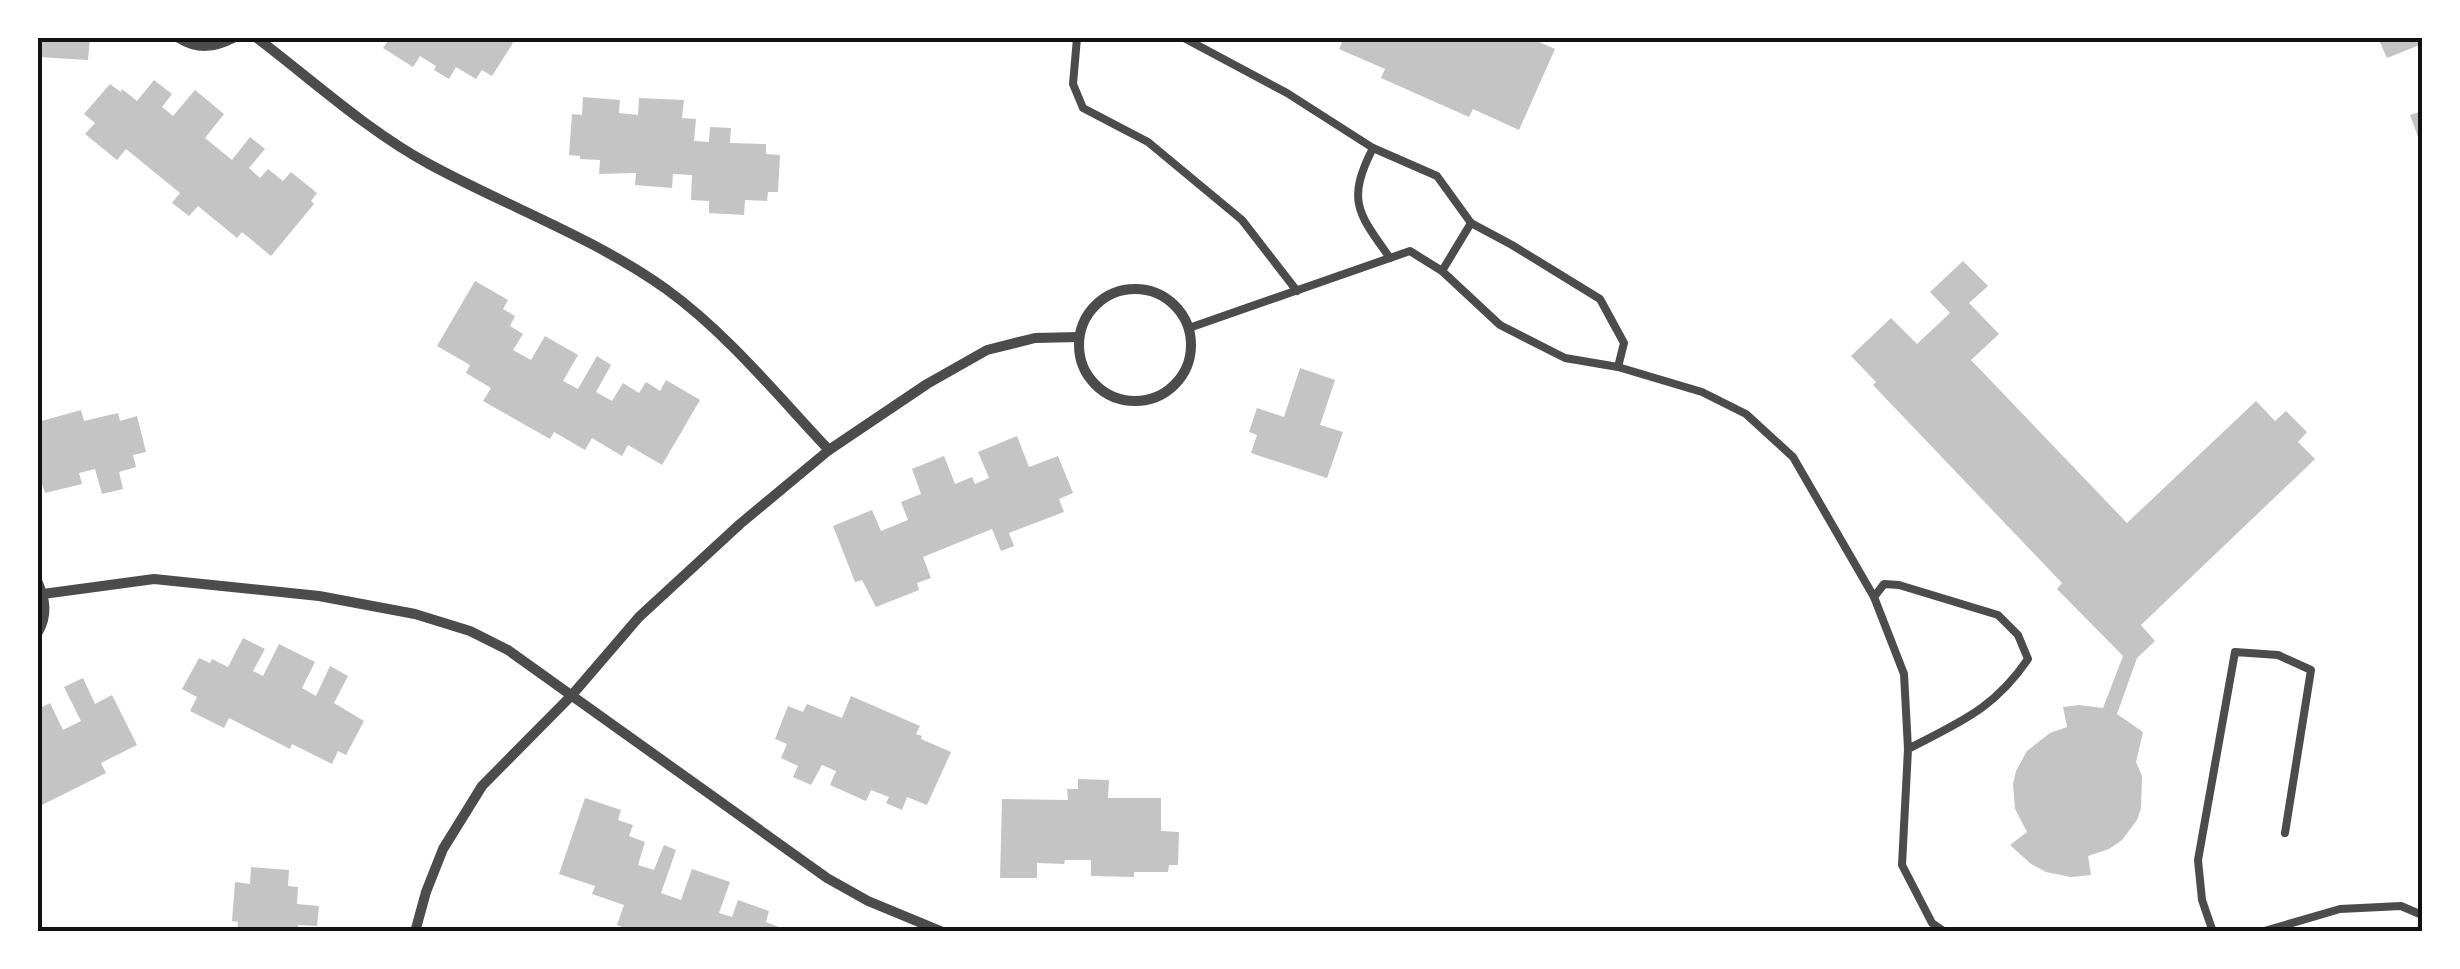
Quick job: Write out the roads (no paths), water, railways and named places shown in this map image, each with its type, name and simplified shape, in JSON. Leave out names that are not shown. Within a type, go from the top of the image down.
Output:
[{"type":"street","points":[[179,38],[202,47],[234,38]]},
{"type":"street","points":[[256,38],[385,137],[427,163],[608,252],[667,290],[720,334],[829,450]]},
{"type":"street","points":[[1150,290],[1181,311],[1189,328],[1192,347],[1188,365],[1164,393],[1147,400],[1129,401],[1096,386],[1079,355],[1078,336],[1084,318],[1112,292],[1150,290]]},
{"type":"street","points":[[415,932],[444,850],[482,786],[572,695],[639,617],[740,524],[829,450],[926,384],[987,350],[1036,338],[1078,336]]},
{"type":"street","points":[[43,594],[154,579],[319,596],[414,614],[470,631],[508,650],[828,878],[868,900],[944,932]]},
{"type":"street","points":[[38,582],[45,610],[38,632]]},
{"type":"lane","points":[[1077,38],[1073,84],[1083,108],[1148,142],[1242,220],[1297,291]]},
{"type":"lane","points":[[1184,38],[1288,93],[1373,148],[1437,176],[1471,224],[1600,299],[1624,343],[1618,367]]},
{"type":"lane","points":[[1373,148],[1360,174],[1356,200],[1366,224],[1390,258]]},
{"type":"lane","points":[[1442,271],[1471,224]]},
{"type":"lane","points":[[1189,328],[1410,252],[1442,271],[1500,324],[1565,358],[1618,367],[1702,392],[1746,414],[1793,457],[1874,597],[1904,674],[1908,749],[1902,865],[1932,923],[1945,932]]},
{"type":"lane","points":[[1874,597],[1884,584],[1899,585],[1998,615],[2018,635],[2028,659],[2012,682],[1978,712],[1908,749]]},
{"type":"lane","points":[[2213,932],[2202,900],[2198,860],[2235,652],[2278,655],[2311,670],[2285,833]]},
{"type":"lane","points":[[2261,932],[2340,908],[2401,906],[2422,915]]}]
